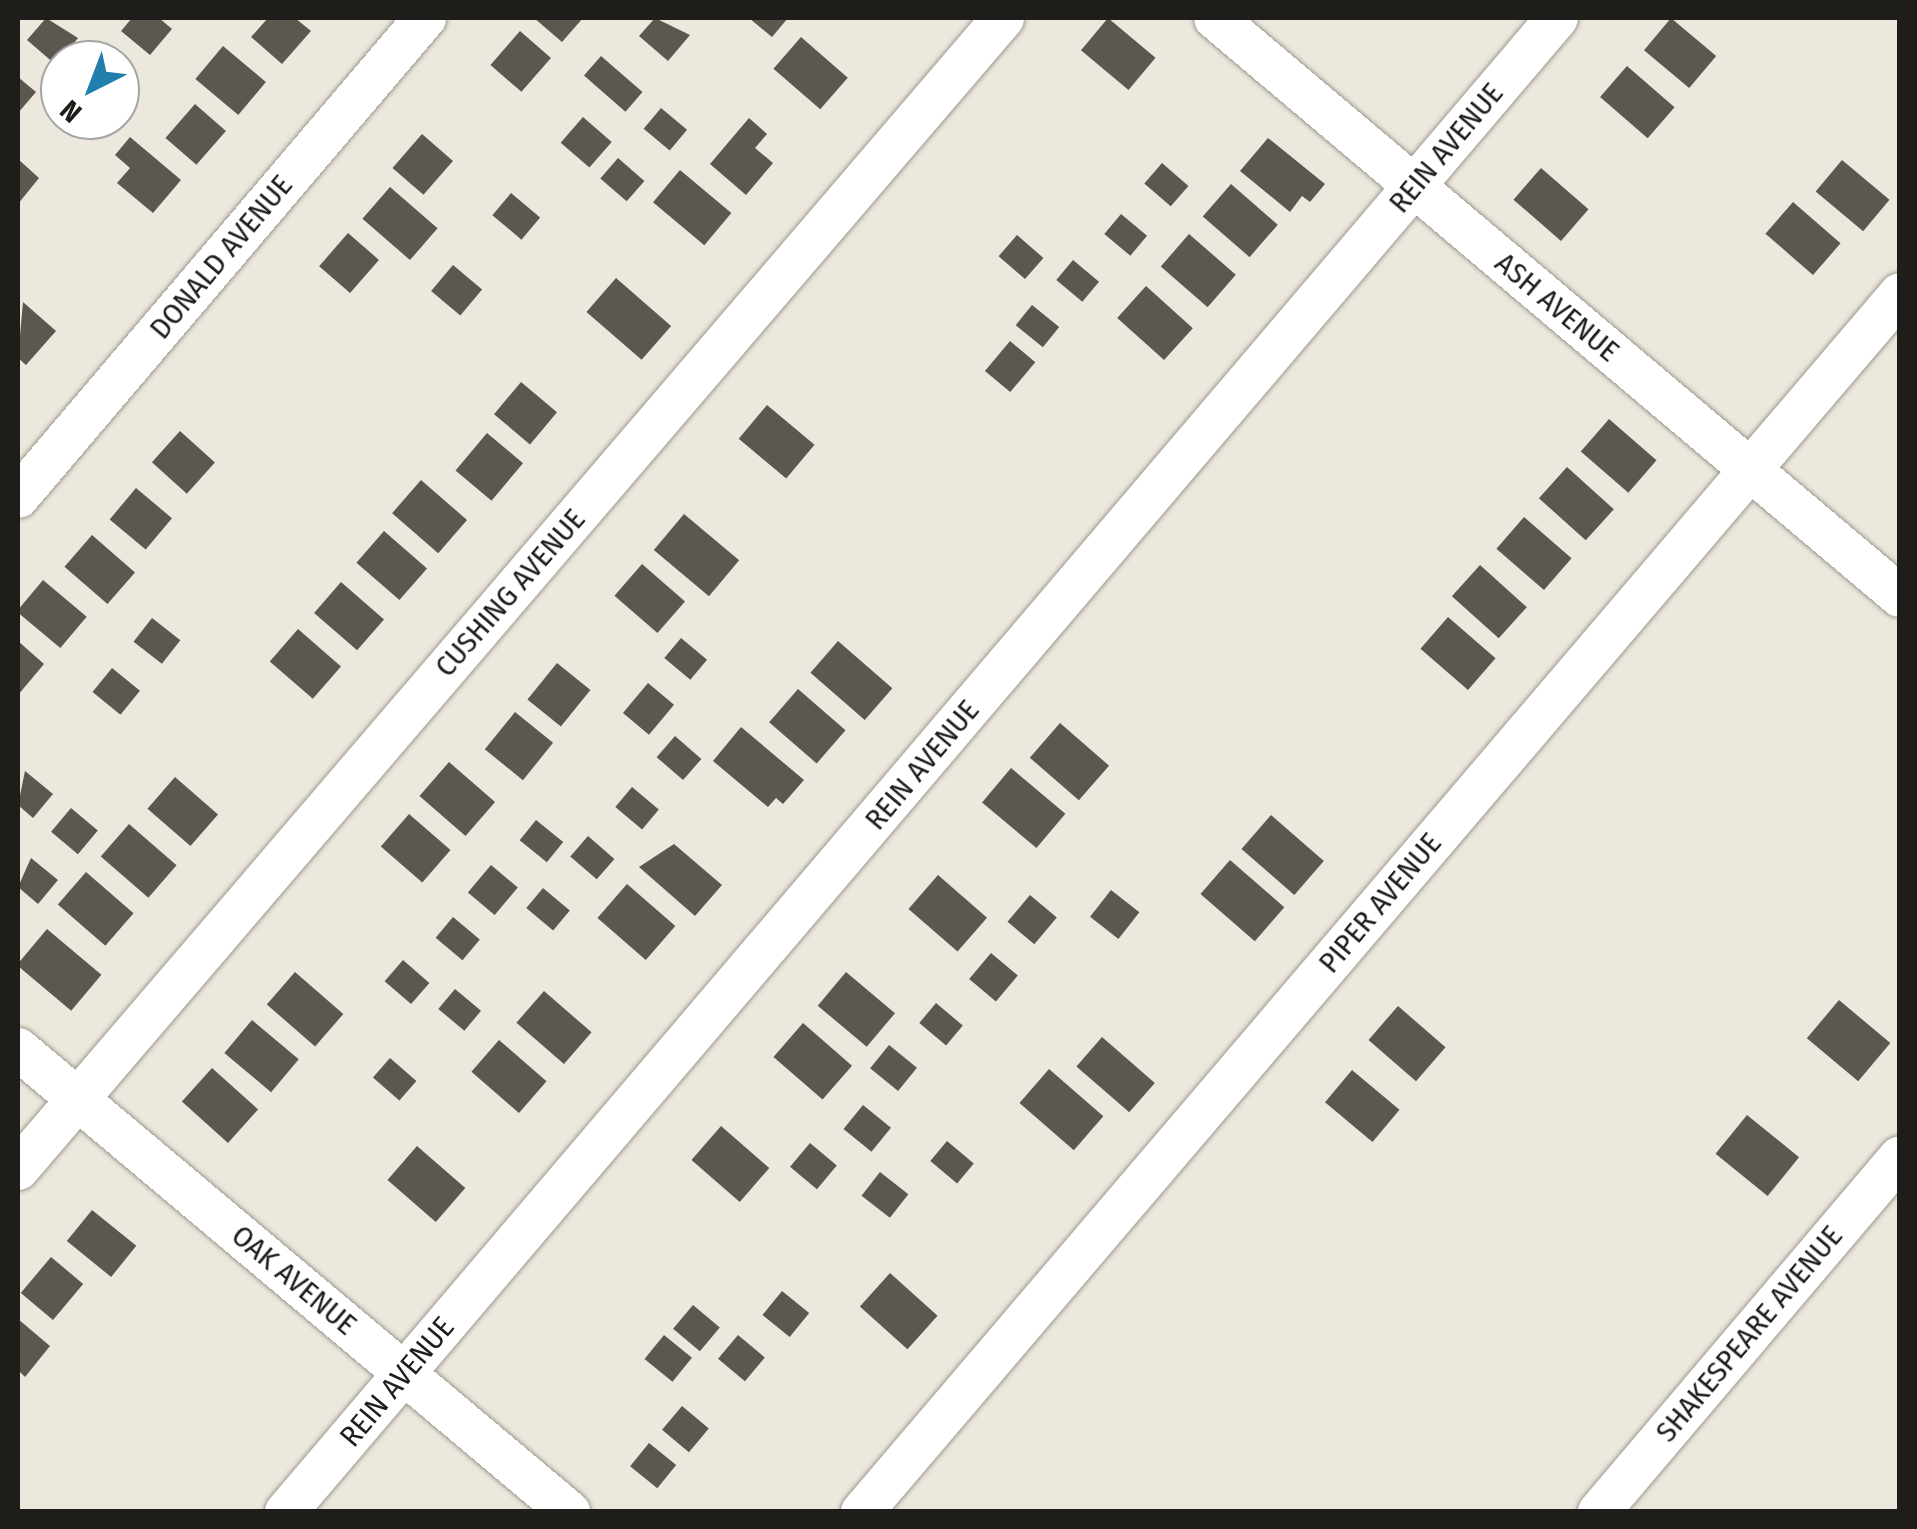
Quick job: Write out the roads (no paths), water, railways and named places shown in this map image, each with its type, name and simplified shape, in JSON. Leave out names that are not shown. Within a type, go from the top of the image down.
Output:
[{"type":"street","name":"DONALD AVENUE","points":[[18,497],[425,18]]},
{"type":"street","name":"CUSHING AVENUE","points":[[18,1169],[1003,18]]},
{"type":"street","name":"ASH AVENUE","points":[[1215,18],[1900,596]]},
{"type":"street","name":"REIN AVENUE","points":[[286,1512],[1557,18]]},
{"type":"street","name":"PIPER AVENUE","points":[[862,1512],[1900,294]]},
{"type":"street","name":"OAK AVENUE","points":[[18,1049],[569,1512]]},
{"type":"street","name":"SHAKESPEARE AVENUE","points":[[1599,1512],[1900,1157]]}]
